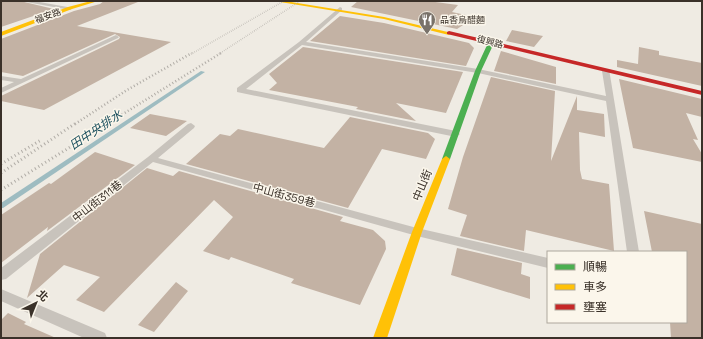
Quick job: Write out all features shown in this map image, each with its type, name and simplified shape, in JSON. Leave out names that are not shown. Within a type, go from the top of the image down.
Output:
[{"type":"street","name":"福安路","points":[[1,34],[70,8],[96,1]]},
{"type":"street","name":"復興路","points":[[276,1],[340,9],[446,31],[606,71],[702,93]]},
{"type":"street","name":"中山街","points":[[380,338],[417,232],[456,134],[478,71],[491,43]]},
{"type":"lane","points":[[24,1],[70,8]]},
{"type":"lane","points":[[340,9],[301,43],[240,90],[456,134]]},
{"type":"lane","points":[[1,91],[116,37]]},
{"type":"lane","points":[[301,43],[478,71],[609,99]]},
{"type":"lane","points":[[606,71],[633,251]]},
{"type":"lane","points":[[1,78],[22,81]]},
{"type":"lane","name":"中山街311巷","points":[[1,274],[151,159],[191,126]]},
{"type":"lane","name":"中山街359巷","points":[[151,159],[417,232],[547,263]]},
{"type":"lane","points":[[1,295],[100,338]]},
{"type":"building","points":[[1,1],[20,1],[54,9],[1,27]]},
{"type":"building","points":[[104,1],[138,2],[77,26],[171,42],[44,110],[1,101],[1,96],[119,39],[120,37],[115,34],[23,76],[1,72],[1,39],[74,11],[100,4]]},
{"type":"building","points":[[358,1],[428,1],[458,5],[452,12],[475,17],[457,29],[351,7]]},
{"type":"building","points":[[340,16],[384,23],[469,43],[474,48],[466,66],[310,41]]},
{"type":"building","points":[[512,30],[543,36],[534,47],[506,41]]},
{"type":"building","points":[[303,47],[463,72],[446,113],[396,103],[416,121],[356,109],[358,107],[269,90],[277,83],[269,74]]},
{"type":"building","points":[[639,47],[659,51],[659,55],[702,63],[702,86],[617,67],[617,60],[638,64]]},
{"type":"building","points":[[501,51],[556,67],[556,84],[494,71]]},
{"type":"building","points":[[491,77],[555,91],[551,161],[577,96],[577,110],[604,114],[605,137],[579,132],[580,170],[582,179],[609,184],[614,251],[526,230],[524,251],[460,236],[467,215],[448,209],[463,157]]},
{"type":"building","points":[[619,79],[702,99],[702,117],[686,113],[698,140],[693,139],[702,154],[702,162],[633,148]]},
{"type":"building","points":[[150,114],[187,121],[166,136],[130,128]]},
{"type":"building","points":[[350,117],[428,133],[435,139],[426,159],[382,149],[348,208],[186,164],[220,134],[230,136],[238,129],[324,148]]},
{"type":"building","points":[[95,152],[135,165],[47,231],[48,227],[1,263],[1,215],[49,183],[51,184]]},
{"type":"building","points":[[147,168],[173,176],[179,171],[343,217],[340,221],[373,230],[385,241],[386,249],[360,305],[291,283],[294,279],[231,257],[229,260],[203,251],[233,217],[214,200],[104,312],[76,300],[100,277],[64,265],[27,298],[40,254]]},
{"type":"building","points":[[644,211],[702,224],[702,338],[671,338],[670,323],[687,323],[687,251],[652,251]]},
{"type":"building","points":[[457,248],[522,263],[521,274],[530,277],[530,299],[451,275]]},
{"type":"building","points":[[176,282],[188,291],[154,332],[138,325]]},
{"type":"building","points":[[8,313],[26,322],[24,324],[56,338],[1,338],[1,320]]},
{"type":"waterway","name":"田中央排水","points":[[1,206],[203,72]]},
{"type":"railway","points":[[191,54],[284,1]]},
{"type":"railway","points":[[219,54],[300,1]]},
{"type":"railway","points":[[75,124],[127,90],[192,53]]},
{"type":"railway","points":[[107,124],[221,53]]},
{"type":"railway","points":[[1,173],[76,123]]},
{"type":"railway","points":[[1,190],[109,123]]},
{"type":"railway","points":[[1,164],[41,140]]},
{"type":"traffic: fast","points":[[446,159],[478,71],[491,43]]},
{"type":"traffic: slow","points":[[1,34],[70,8],[96,1]]},
{"type":"traffic: slow","points":[[276,1],[384,18],[449,33]]},
{"type":"traffic: slow","points":[[380,338],[417,232],[446,159]]},
{"type":"traffic: jam","points":[[449,33],[702,93]]},
{"type":"place","name":"品香烏醋麵","points":[[427,35]]}]
